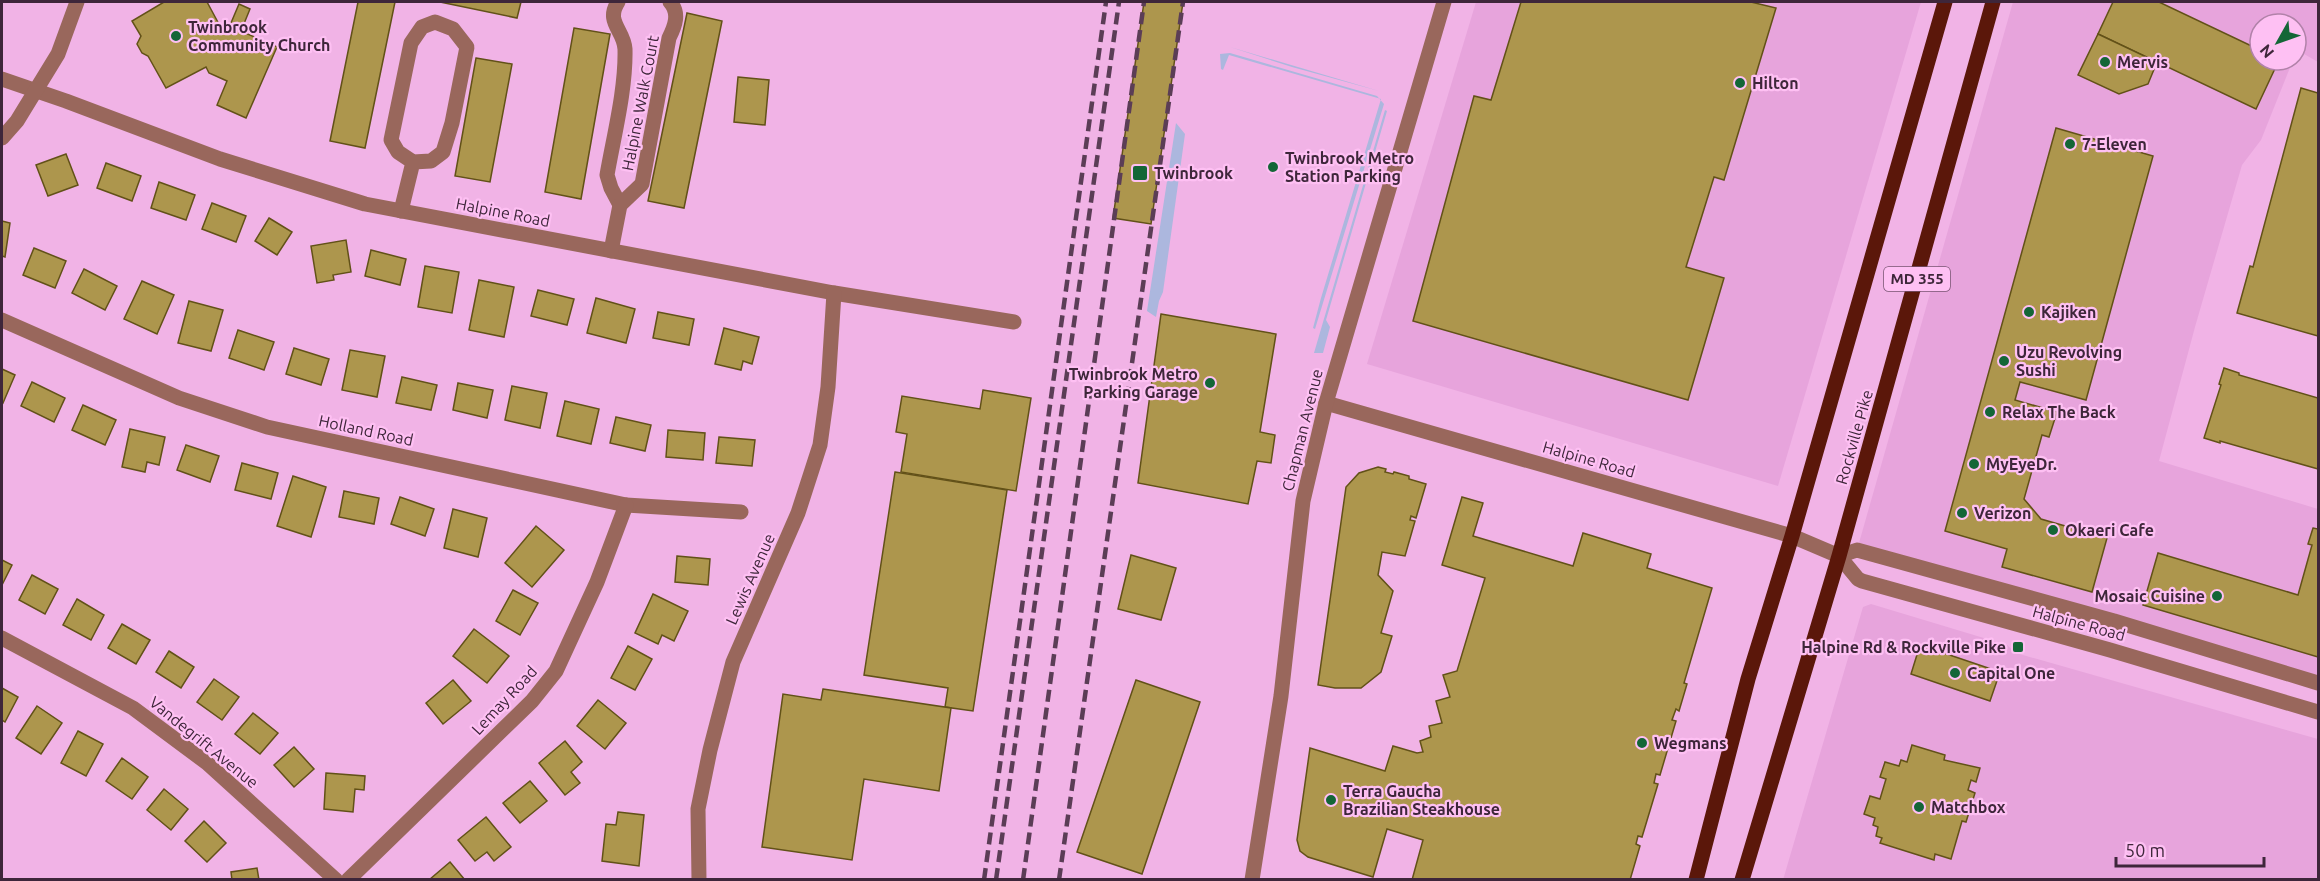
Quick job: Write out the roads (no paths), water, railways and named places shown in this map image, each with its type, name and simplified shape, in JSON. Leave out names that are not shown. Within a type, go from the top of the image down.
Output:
[{"type":"main road","name":"Rockville Pike","points":[[1696,879],[1748,679],[1792,536],[1944,2]]},
{"type":"main road","points":[[1986,2],[1988,17]]},
{"type":"main road","name":"Rockville Pike","points":[[1742,879],[1839,556],[1993,2]]},
{"type":"street","points":[[2,138],[17,121],[58,54],[77,2]]},
{"type":"street","name":"Halpine Walk Court","points":[[618,2],[613,10],[615,24],[625,42],[625,62],[607,175],[620,205],[642,184],[669,38],[676,21],[674,6],[670,2]]},
{"type":"street","name":"Chapman Avenue","points":[[1252,879],[1281,696],[1303,501],[1326,403],[1444,2]]},
{"type":"street","points":[[435,22],[453,29],[466,47],[452,123],[443,152],[431,161],[413,162],[398,152],[391,140],[411,43],[422,27],[435,22]]},
{"type":"street","name":"Halpine Road","points":[[2,79],[66,100],[220,159],[365,204],[834,293],[1014,322]]},
{"type":"street","points":[[401,211],[413,162]]},
{"type":"street","points":[[611,251],[620,205]]},
{"type":"street","name":"Lewis Avenue","points":[[699,879],[698,809],[710,750],[733,662],[798,513],[820,445],[828,387],[834,293]]},
{"type":"street","name":"Holland Road","points":[[2,320],[179,398],[267,427],[626,505],[741,512]]},
{"type":"street","name":"Halpine Road","points":[[1326,403],[1792,536],[1839,556],[1862,581],[2110,650],[2319,712]]},
{"type":"street","name":"Lemay Road","points":[[348,879],[532,701],[556,671],[597,582],[626,505]]},
{"type":"street","name":"Halpine Road","points":[[1839,556],[1857,550],[2114,621],[2319,683]]},
{"type":"street","name":"Vandegrift Avenue","points":[[2,638],[133,708],[207,763],[336,879]]},
{"type":"railway","points":[[984,880],[1106,2]]},
{"type":"railway","points":[[996,880],[1119,2]]},
{"type":"railway","points":[[1023,880],[1144,2]]},
{"type":"railway","points":[[1059,880],[1183,2]]},
{"type":"place","name":"Twinbrook Community Church","points":[[176,36]]},
{"type":"place","name":"Mervis","points":[[2105,62]]},
{"type":"place","name":"Hilton","points":[[1740,83]]},
{"type":"place","name":"7-Eleven","points":[[2070,144]]},
{"type":"place","name":"Twinbrook Metro Station Parking","points":[[1273,167]]},
{"type":"place","name":"Twinbrook","points":[[1140,173]]},
{"type":"place","name":"Kajiken","points":[[2029,312]]},
{"type":"place","name":"Uzu Revolving Sushi","points":[[2004,361]]},
{"type":"place","name":"Twinbrook Metro Parking Garage","points":[[1210,383]]},
{"type":"place","name":"Relax The Back","points":[[1990,412]]},
{"type":"place","name":"MyEyeDr.","points":[[1974,464]]},
{"type":"place","name":"Verizon","points":[[1962,513]]},
{"type":"place","name":"Okaeri Cafe","points":[[2053,530]]},
{"type":"place","name":"Mosaic Cuisine","points":[[2217,596]]},
{"type":"place","name":"Halpine Rd & Rockville Pike","points":[[2018,647]]},
{"type":"place","name":"Capital One","points":[[1955,673]]},
{"type":"place","name":"Wegmans","points":[[1642,743]]},
{"type":"place","name":"Terra Gaucha Brazilian Steakhouse","points":[[1331,800]]},
{"type":"place","name":"Matchbox","points":[[1919,807]]}]
